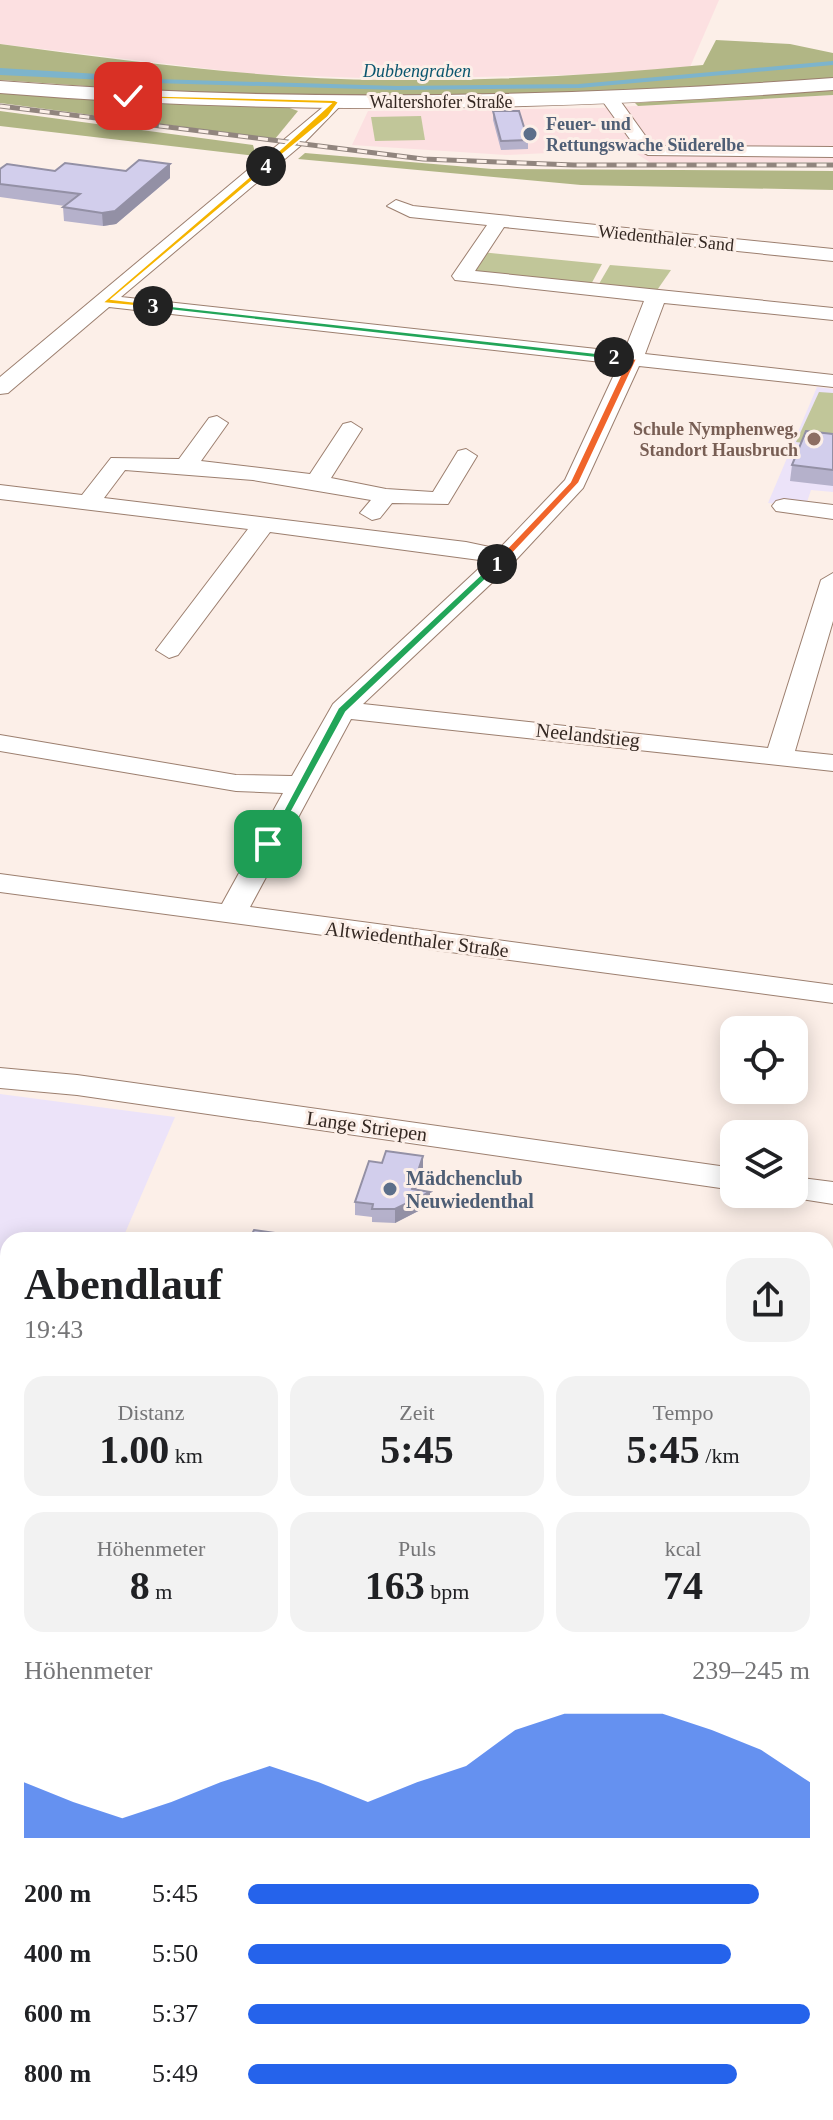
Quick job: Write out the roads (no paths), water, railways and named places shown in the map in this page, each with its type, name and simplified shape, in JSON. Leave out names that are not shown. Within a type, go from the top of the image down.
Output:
[{"type":"main road","name":"Waltershofer Straße","points":[[0,87],[143,97],[335,102],[610,99],[833,84]]},
{"type":"street","points":[[610,99],[643,145],[654,151],[833,152]]},
{"type":"street","points":[[0,388],[326,116],[335,102]]},
{"type":"street","name":"Wiedenthaler Sand","points":[[396,206],[410,211],[499,221],[833,255]]},
{"type":"street","points":[[499,221],[462,276],[833,314]]},
{"type":"street","points":[[231,915],[342,710],[504,558],[575,483],[632,359],[656,297]]},
{"type":"street","points":[[105,301],[833,381]]},
{"type":"street","points":[[186,466],[217,423]]},
{"type":"street","points":[[318,480],[351,429]]},
{"type":"street","points":[[88,503],[119,463],[186,466],[318,480],[386,496],[440,499],[466,456]]},
{"type":"street","points":[[0,492],[356,535],[504,558]]},
{"type":"street","points":[[356,535],[386,496]]},
{"type":"street","points":[[784,506],[833,512]]},
{"type":"street","points":[[169,650],[264,524]]},
{"type":"street","points":[[779,757],[828,612],[833,580]]},
{"type":"street","name":"Neelandstieg","points":[[342,710],[833,763]]},
{"type":"street","points":[[0,743],[236,783],[300,785]]},
{"type":"street","name":"Altwiedenthaler Straße","points":[[0,883],[833,994]]},
{"type":"street","name":"Lange Striepen","points":[[0,1078],[93,1087],[720,1177]]},
{"type":"street","points":[[808,1190],[833,1193]]},
{"type":"water","points":[[0,68],[99,74],[127,81],[0,75]]},
{"type":"waterway","name":"Dubbengraben","points":[[120,80],[397,88],[579,86],[833,63]]},
{"type":"railway","points":[[0,106],[423,159],[574,165],[833,165]]},
{"type":"place","name":"Feuer- und Rettungswache Süderelbe","points":[[530,134]]},
{"type":"place","name":"Schule Nymphenweg, Standort Hausbruch","points":[[814,439]]},
{"type":"place","name":"Mädchenclub Neuwiedenthal","points":[[390,1189]]}]
